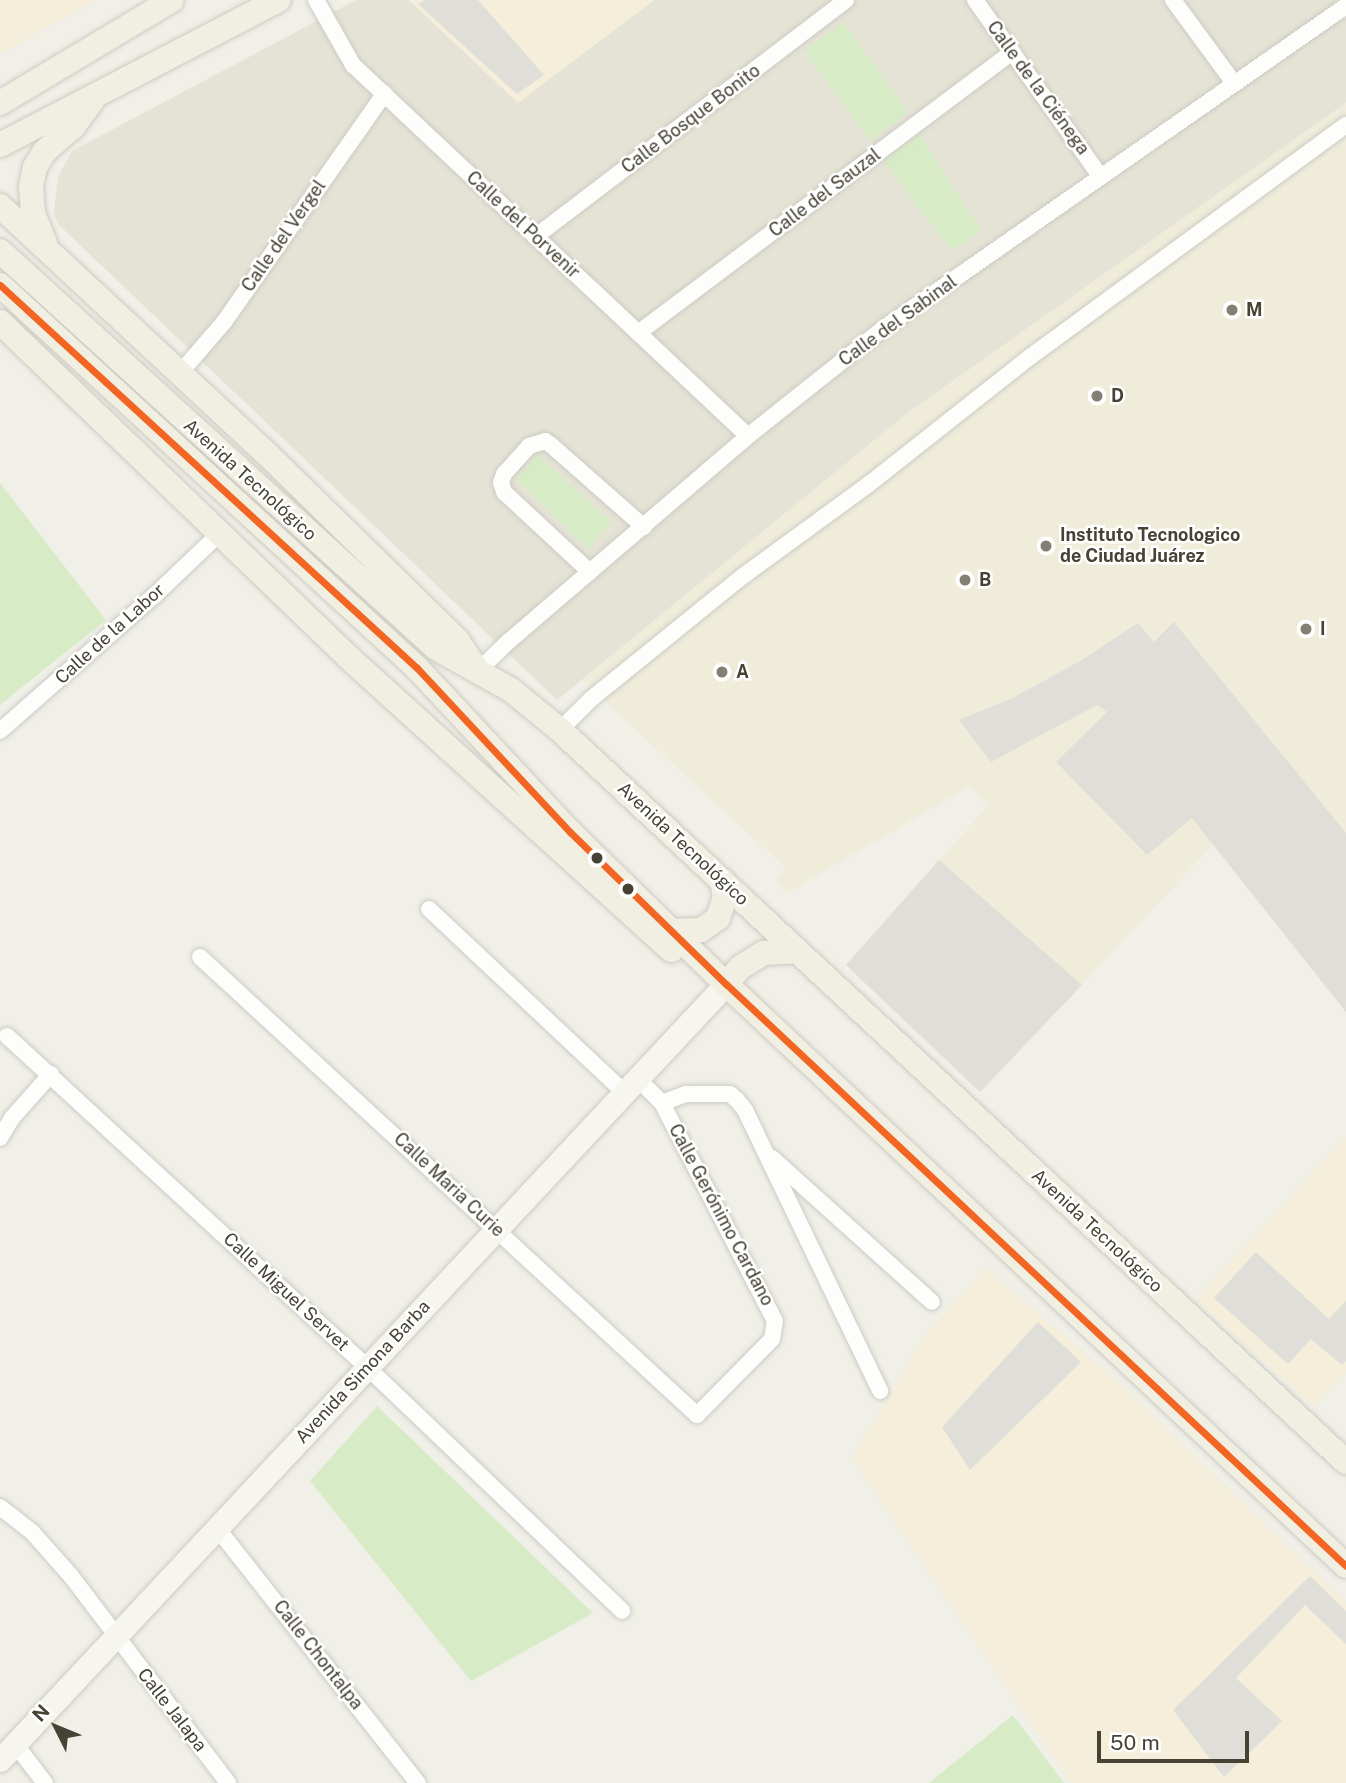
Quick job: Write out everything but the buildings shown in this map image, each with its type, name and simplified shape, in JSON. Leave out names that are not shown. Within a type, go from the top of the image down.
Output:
[{"type":"main road","points":[[0,103],[172,0]]},
{"type":"main road","points":[[0,145],[279,0]]},
{"type":"main road","points":[[0,83],[17,76],[47,74]]},
{"type":"main road","points":[[48,250],[33,214],[31,186],[35,167],[45,151],[73,127],[96,95]]},
{"type":"main road","points":[[0,206],[180,373],[457,640],[478,671]]},
{"type":"main road","name":"Avenida Tecnológico","points":[[0,251],[436,648],[511,690],[559,730],[1346,1462]]},
{"type":"main road","name":"Avenida Tecnológico","points":[[0,285],[417,668],[570,832],[726,984],[1342,1560]]},
{"type":"main road","points":[[0,322],[357,665],[666,947],[726,984],[741,967],[763,953],[798,951]]},
{"type":"main road","points":[[673,930],[701,930],[718,918],[725,898],[722,880]]},
{"type":"main road","name":"Avenida Simona Barba","points":[[8,1752],[726,984]]},
{"type":"street","name":"Calle del Porvenir","points":[[316,0],[353,65],[748,436]]},
{"type":"street","name":"Calle Bosque Bonito","points":[[536,237],[846,0]]},
{"type":"street","name":"Calle de la Ciénega","points":[[975,0],[1101,177]]},
{"type":"street","points":[[1173,0],[1234,83]]},
{"type":"street","name":"Calle del Sabinal","points":[[478,671],[748,436],[884,328],[1346,6]]},
{"type":"street","name":"Calle del Sauzal","points":[[638,333],[1012,52]]},
{"type":"street","name":"Calle del Vergel","points":[[180,373],[224,322],[384,94]]},
{"type":"street","points":[[559,730],[591,699],[743,576],[869,484],[1030,357],[1346,125]]},
{"type":"street","points":[[590,572],[504,492],[501,482],[504,474],[529,446],[545,441],[551,445],[644,527]]},
{"type":"street","name":"Calle de la Labor","points":[[0,731],[219,534]]},
{"type":"street","name":"Calle Gerónimo Cardano","points":[[429,909],[632,1086],[662,1103],[773,1314],[776,1327],[772,1339],[697,1415]]},
{"type":"street","name":"Calle Maria Curie","points":[[200,957],[697,1415]]},
{"type":"street","name":"Calle Miguel Servet","points":[[7,1036],[367,1367],[622,1611]]},
{"type":"street","points":[[0,1138],[12,1118],[51,1074]]},
{"type":"street","points":[[662,1103],[686,1094],[730,1094],[745,1110],[880,1391]]},
{"type":"street","points":[[765,1152],[932,1302]]},
{"type":"street","name":"Calle Jalapa","points":[[0,1507],[32,1532],[117,1636],[228,1783]]},
{"type":"street","name":"Calle Chontalpa","points":[[217,1528],[418,1783]]},
{"type":"street","points":[[8,1752],[46,1783]]},
{"type":"shaded area","points":[[0,0],[97,0],[0,54]]},
{"type":"shaded area","points":[[356,0],[409,0],[518,102],[654,0],[1346,0],[1346,103],[909,412],[557,700],[58,224],[54,213],[58,177],[72,151]]},
{"type":"shaded area","points":[[409,0],[654,0],[518,103]]},
{"type":"shaded area","points":[[425,0],[478,0],[544,75],[517,94],[418,4]]},
{"type":"shaded area","name":"Instituto Tecnologico de Ciudad Juárez","points":[[1346,103],[1346,1012],[1213,845],[980,1092],[846,965],[988,806],[970,786],[787,893],[776,880],[786,868],[582,680],[909,412]]},
{"type":"shaded area","points":[[1174,622],[1346,833],[1346,1012],[1192,818],[1147,855],[1056,762],[1107,712],[1097,705],[991,762],[959,720],[1013,698],[1082,660],[1138,623],[1154,642]]},
{"type":"shaded area","points":[[939,860],[1082,985],[980,1092],[846,965]]},
{"type":"shaded area","points":[[1346,1136],[1346,1372],[1313,1407],[1196,1299]]},
{"type":"shaded area","points":[[1256,1252],[1329,1319],[1346,1301],[1346,1361],[1342,1365],[1311,1339],[1288,1364],[1214,1298]]},
{"type":"shaded area","points":[[985,1268],[1120,1384],[1346,1603],[1346,1783],[1071,1783],[852,1458],[922,1339]]},
{"type":"shaded area","points":[[1038,1322],[1081,1362],[970,1470],[942,1427]]},
{"type":"shaded area","points":[[1310,1576],[1346,1611],[1346,1644],[1305,1605],[1236,1678],[1282,1721],[1224,1777],[1173,1710]]},
{"type":"green space","points":[[843,22],[909,112],[870,140],[804,51]]},
{"type":"green space","points":[[919,134],[982,231],[952,251],[883,161]]},
{"type":"green space","points":[[538,455],[612,522],[588,549],[516,479]]},
{"type":"green space","points":[[0,483],[106,620],[0,705]]},
{"type":"green space","points":[[377,1406],[593,1613],[471,1681],[310,1481]]},
{"type":"green space","points":[[1013,1715],[1064,1783],[929,1783]]},
{"type":"transit line","points":[[0,285],[417,668],[570,832],[726,984],[1346,1566]]},
{"type":"place","name":"M","points":[[1232,310]]},
{"type":"place","name":"D","points":[[1097,396]]},
{"type":"place","name":"Instituto Tecnologico de Ciudad Juárez","points":[[1046,546]]},
{"type":"place","name":"B","points":[[965,580]]},
{"type":"place","name":"I","points":[[1306,629]]},
{"type":"place","name":"A","points":[[722,672]]}]
